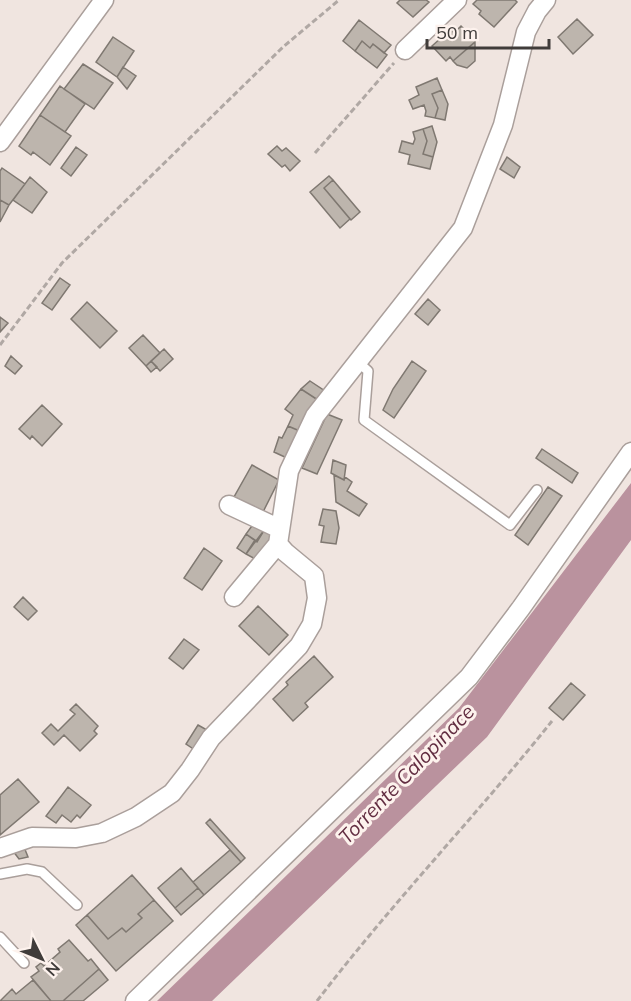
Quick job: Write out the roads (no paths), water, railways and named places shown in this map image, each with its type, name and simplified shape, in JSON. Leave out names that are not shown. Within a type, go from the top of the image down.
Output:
[{"type":"street","points":[[0,142],[104,0]]},
{"type":"street","points":[[405,50],[457,0]]},
{"type":"street","points":[[234,597],[279,537],[289,471],[315,416],[463,228],[503,125],[526,32],[537,11],[546,0]]},
{"type":"street","points":[[135,1001],[470,677],[522,608],[631,452]]},
{"type":"street","points":[[0,848],[32,837],[76,838],[102,833],[136,817],[172,793],[211,738],[299,646],[312,624],[317,598],[315,576],[285,552],[279,537],[229,505]]},
{"type":"lane","points":[[358,362],[368,371],[364,420],[510,525],[537,490]]},
{"type":"lane","points":[[0,874],[27,869],[42,872],[77,905]]},
{"type":"lane","points":[[0,937],[24,963]]},
{"type":"water","name":"Torrente Calopinace","points":[[631,483],[631,540],[487,737],[212,1001],[157,1001],[459,708]]}]
